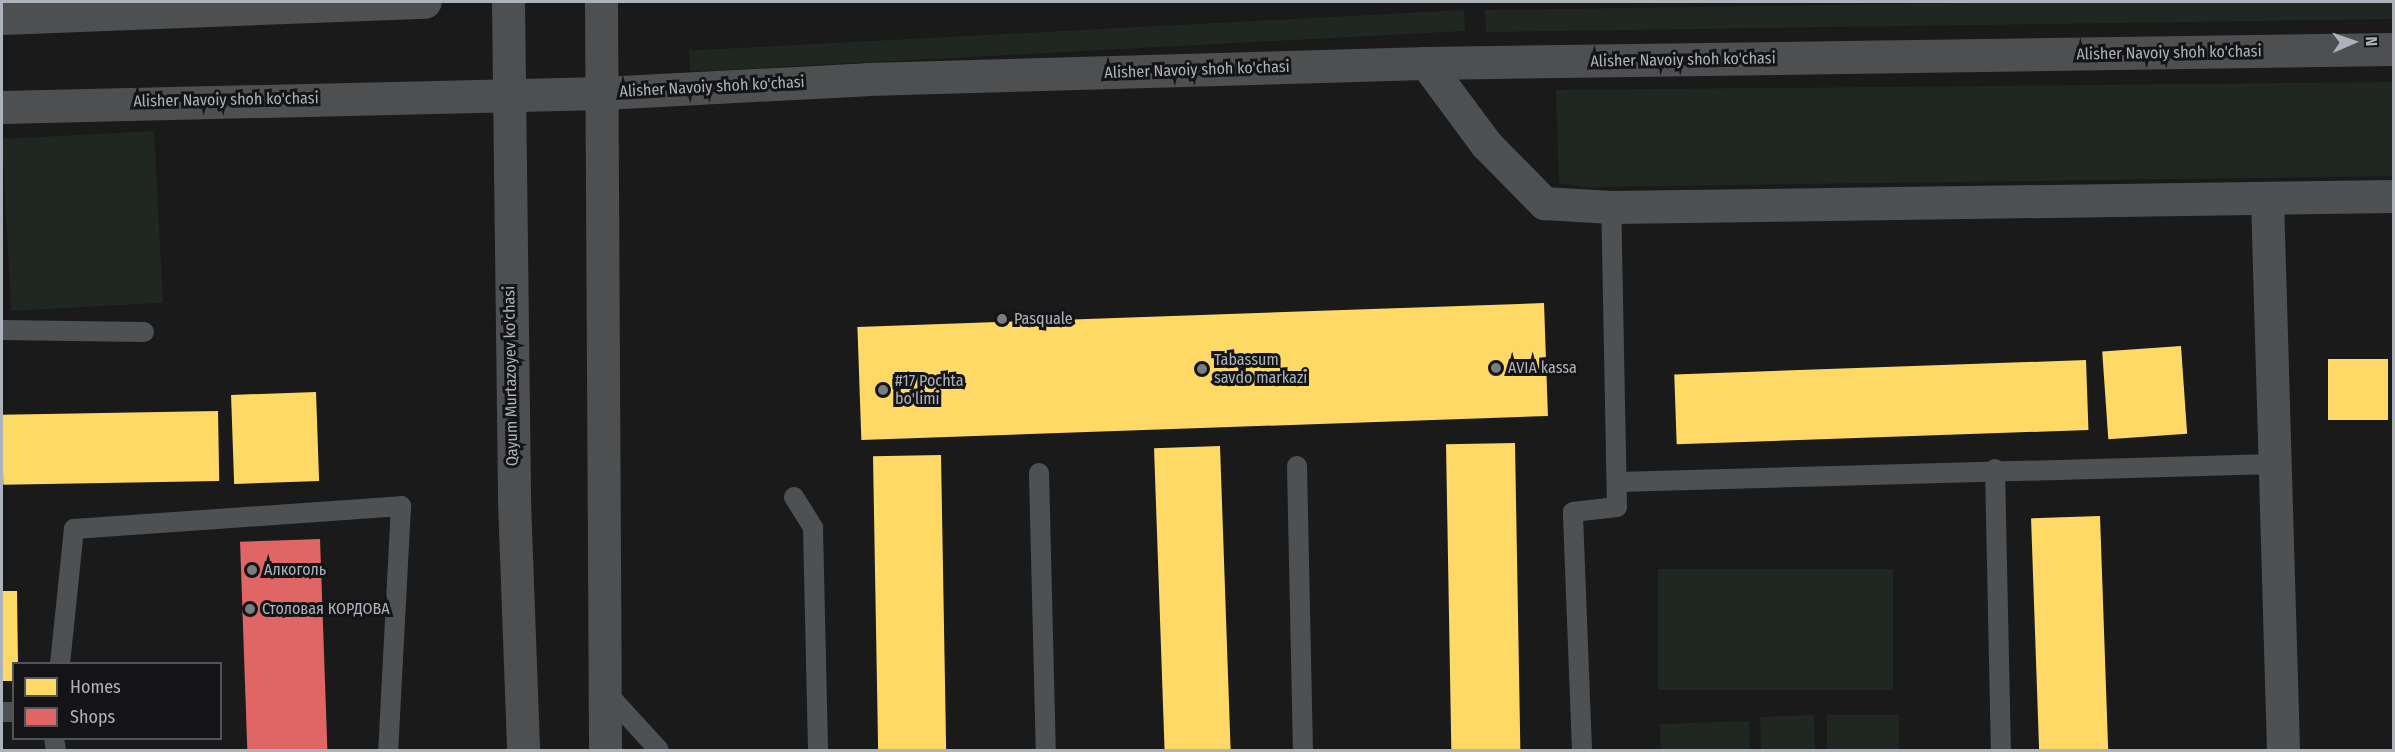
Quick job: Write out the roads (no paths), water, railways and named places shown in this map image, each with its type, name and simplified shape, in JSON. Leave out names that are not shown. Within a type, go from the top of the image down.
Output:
[{"type":"main road","points":[[2,18],[425,2]]},
{"type":"main road","name":"Qayum Murtazoyev ko'chasi","points":[[508,2],[513,490],[523,750]]},
{"type":"main road","points":[[601,2],[604,750]]},
{"type":"main road","name":"Alisher Navoiy shoh ko'chasi","points":[[2,107],[603,93],[867,79],[1426,63],[2394,50]]},
{"type":"street","points":[[1426,63],[1486,144],[1544,203],[1611,207],[2394,196]]},
{"type":"street","points":[[2267,198],[2283,750]]},
{"type":"lane","points":[[1582,750],[1573,512],[1617,507],[1611,207]]},
{"type":"lane","points":[[2,330],[144,332]]},
{"type":"lane","points":[[1618,482],[1995,469],[2274,464]]},
{"type":"lane","points":[[1297,466],[1303,750]]},
{"type":"lane","points":[[1995,469],[2001,750]]},
{"type":"lane","points":[[1039,473],[1046,750]]},
{"type":"lane","points":[[794,497],[813,528],[818,750]]},
{"type":"lane","points":[[60,662],[74,529],[400,506],[388,750]]},
{"type":"lane","points":[[604,690],[658,750]]},
{"type":"place","name":"Pasquale","points":[[1002,319]]},
{"type":"place","name":"AVIA kassa","points":[[1496,368]]},
{"type":"place","name":"Tabassum savdo markazi","points":[[1202,369]]},
{"type":"place","name":"#17 Pochta bo'limi","points":[[883,390]]},
{"type":"place","name":"Алкоголь","points":[[252,570]]},
{"type":"place","name":"Столовая КОРДОВА","points":[[250,609]]}]
